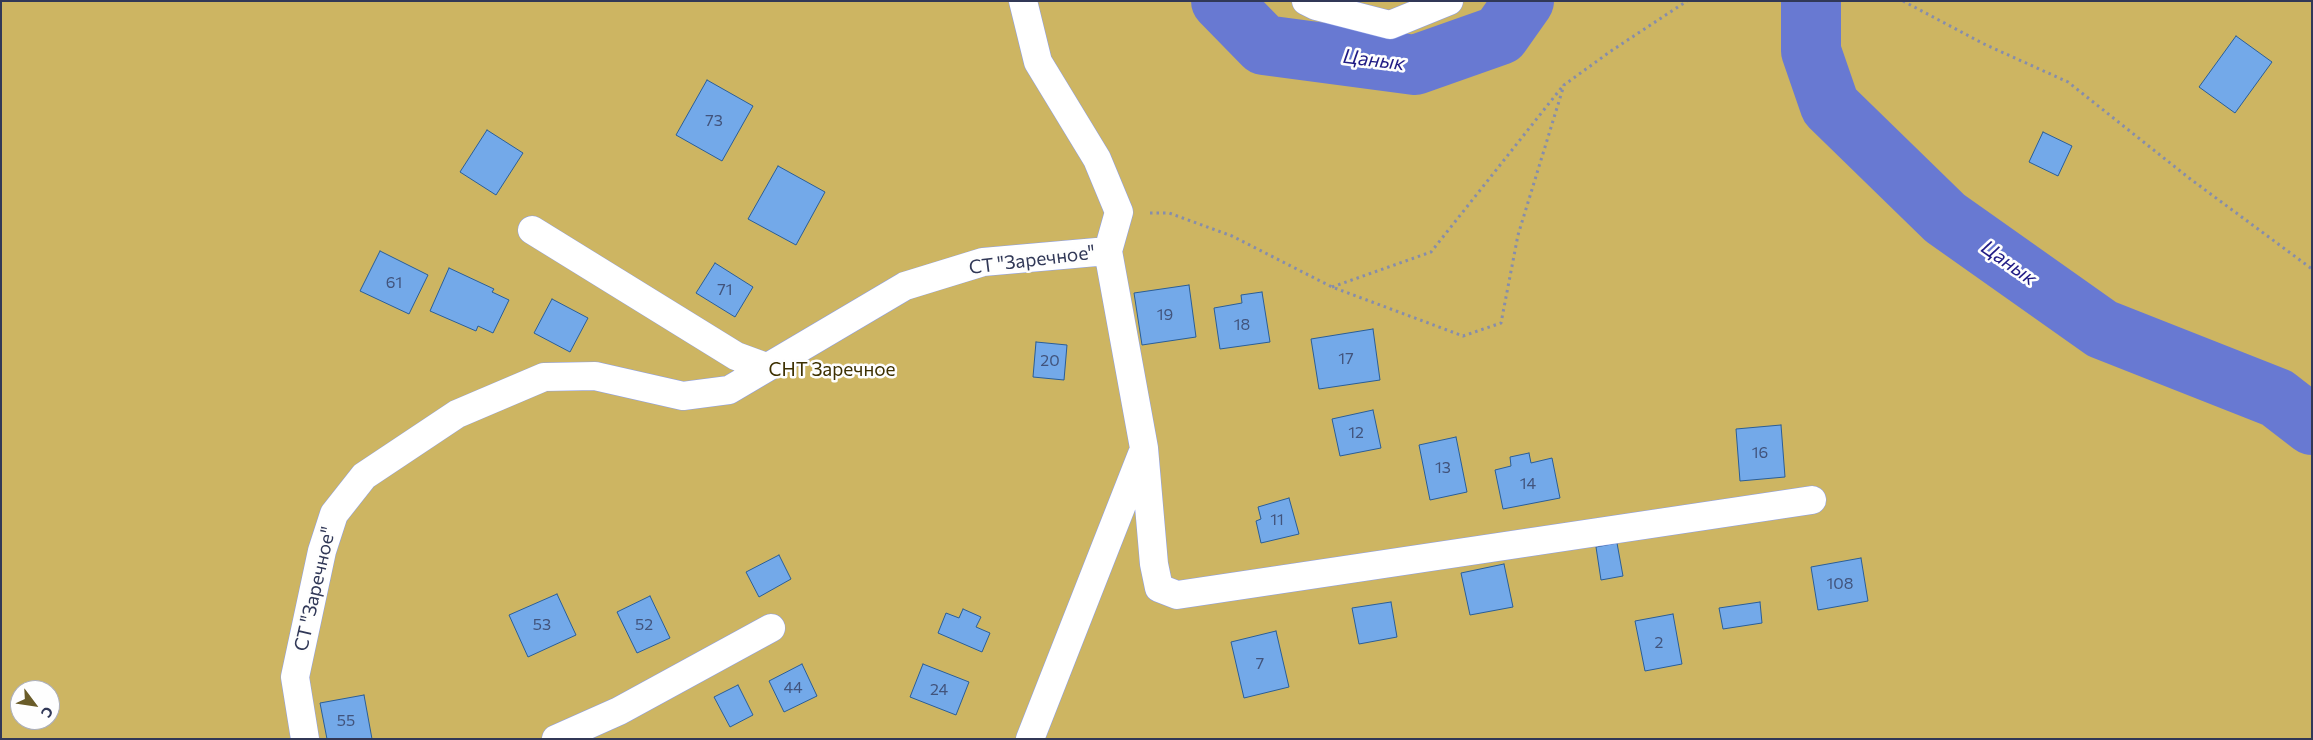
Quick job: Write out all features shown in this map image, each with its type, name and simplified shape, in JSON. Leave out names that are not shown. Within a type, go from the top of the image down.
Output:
[{"type":"lane","points":[[1023,1],[1038,62],[1097,159],[1119,212],[1108,251],[1144,448],[1154,564],[1159,588],[1177,595],[1812,500]]},
{"type":"lane","points":[[1306,1],[1316,6],[1390,25],[1449,1]]},
{"type":"lane","points":[[532,230],[736,356],[766,367]]},
{"type":"lane","name":"СТ \"Заречное\"","points":[[305,739],[295,677],[322,551],[334,514],[364,476],[457,414],[544,377],[594,376],[683,396],[729,390],[905,286],[983,262],[1108,251]]},
{"type":"lane","points":[[1030,739],[1144,448]]},
{"type":"lane","points":[[556,739],[620,710],[771,628]]},
{"type":"path","points":[[1332,287],[1431,252],[1564,85],[1611,50],[1687,1]]},
{"type":"path","points":[[1903,1],[1984,44],[2068,82],[2189,178],[2312,269]]},
{"type":"path","points":[[1119,212],[1169,214],[1232,236],[1332,287],[1463,336],[1501,323],[1518,235],[1564,85]]},
{"type":"green space","name":"СНТ Заречное","points":[[1,1],[2312,1],[2312,739],[1,739]]},
{"type":"building","points":[[2236,36],[2272,62],[2235,113],[2199,87]]},
{"type":"building","points":[[707,80],[753,106],[722,161],[676,135]]},
{"type":"building","points":[[487,130],[523,153],[496,195],[460,172]]},
{"type":"building","points":[[2043,132],[2072,146],[2058,176],[2029,162]]},
{"type":"building","points":[[778,166],[825,192],[796,245],[748,219]]},
{"type":"building","points":[[380,251],[428,275],[409,314],[360,291]]},
{"type":"building","points":[[715,263],[753,287],[735,317],[696,293]]},
{"type":"building","points":[[449,268],[494,289],[492,292],[509,300],[493,333],[478,326],[476,331],[430,311]]},
{"type":"building","points":[[1189,285],[1196,337],[1142,345],[1134,293]]},
{"type":"building","points":[[1262,292],[1270,342],[1220,349],[1214,308],[1242,303],[1241,295]]},
{"type":"building","points":[[552,299],[588,318],[570,352],[534,333]]},
{"type":"building","points":[[1373,329],[1380,380],[1319,389],[1311,339]]},
{"type":"building","points":[[1036,342],[1067,345],[1064,380],[1033,377]]},
{"type":"building","points":[[1373,410],[1381,448],[1340,456],[1332,419]]},
{"type":"building","points":[[1781,425],[1785,477],[1740,481],[1736,429]]},
{"type":"building","points":[[1456,437],[1467,492],[1430,500],[1419,445]]},
{"type":"building","points":[[1529,453],[1531,463],[1552,458],[1560,498],[1503,509],[1495,470],[1511,466],[1510,457]]},
{"type":"building","points":[[1289,498],[1299,534],[1261,543],[1256,521],[1261,519],[1258,507]]},
{"type":"building","points":[[1617,543],[1623,576],[1601,580],[1596,547]]},
{"type":"building","points":[[779,555],[791,579],[759,597],[746,572]]},
{"type":"building","points":[[1861,558],[1868,601],[1818,610],[1811,567]]},
{"type":"building","points":[[1504,564],[1513,607],[1470,615],[1461,573]]},
{"type":"building","points":[[557,594],[576,635],[528,657],[509,615]]},
{"type":"building","points":[[650,596],[670,638],[637,653],[617,612]]},
{"type":"building","points":[[1391,602],[1397,637],[1359,644],[1352,608]]},
{"type":"building","points":[[1760,602],[1762,623],[1723,629],[1719,608]]},
{"type":"building","points":[[963,609],[981,617],[976,627],[990,633],[982,652],[938,633],[946,613],[959,618]]},
{"type":"building","points":[[1673,614],[1682,664],[1645,671],[1635,621]]},
{"type":"building","points":[[1276,631],[1289,687],[1244,698],[1231,642]]},
{"type":"building","points":[[802,664],[817,696],[784,712],[769,681]]},
{"type":"building","points":[[923,664],[969,682],[956,715],[910,697]]},
{"type":"building","points":[[738,685],[753,715],[730,727],[714,697]]},
{"type":"building","points":[[364,695],[372,739],[327,739],[320,703]]},
{"type":"waterway","name":"Цанык","points":[[1221,1],[1264,45],[1415,65],[1500,35],[1524,1]]},
{"type":"waterway","name":"Цанык","points":[[1811,1],[1811,51],[1830,106],[1945,218],[2102,329],[2277,398],[2312,425]]}]
